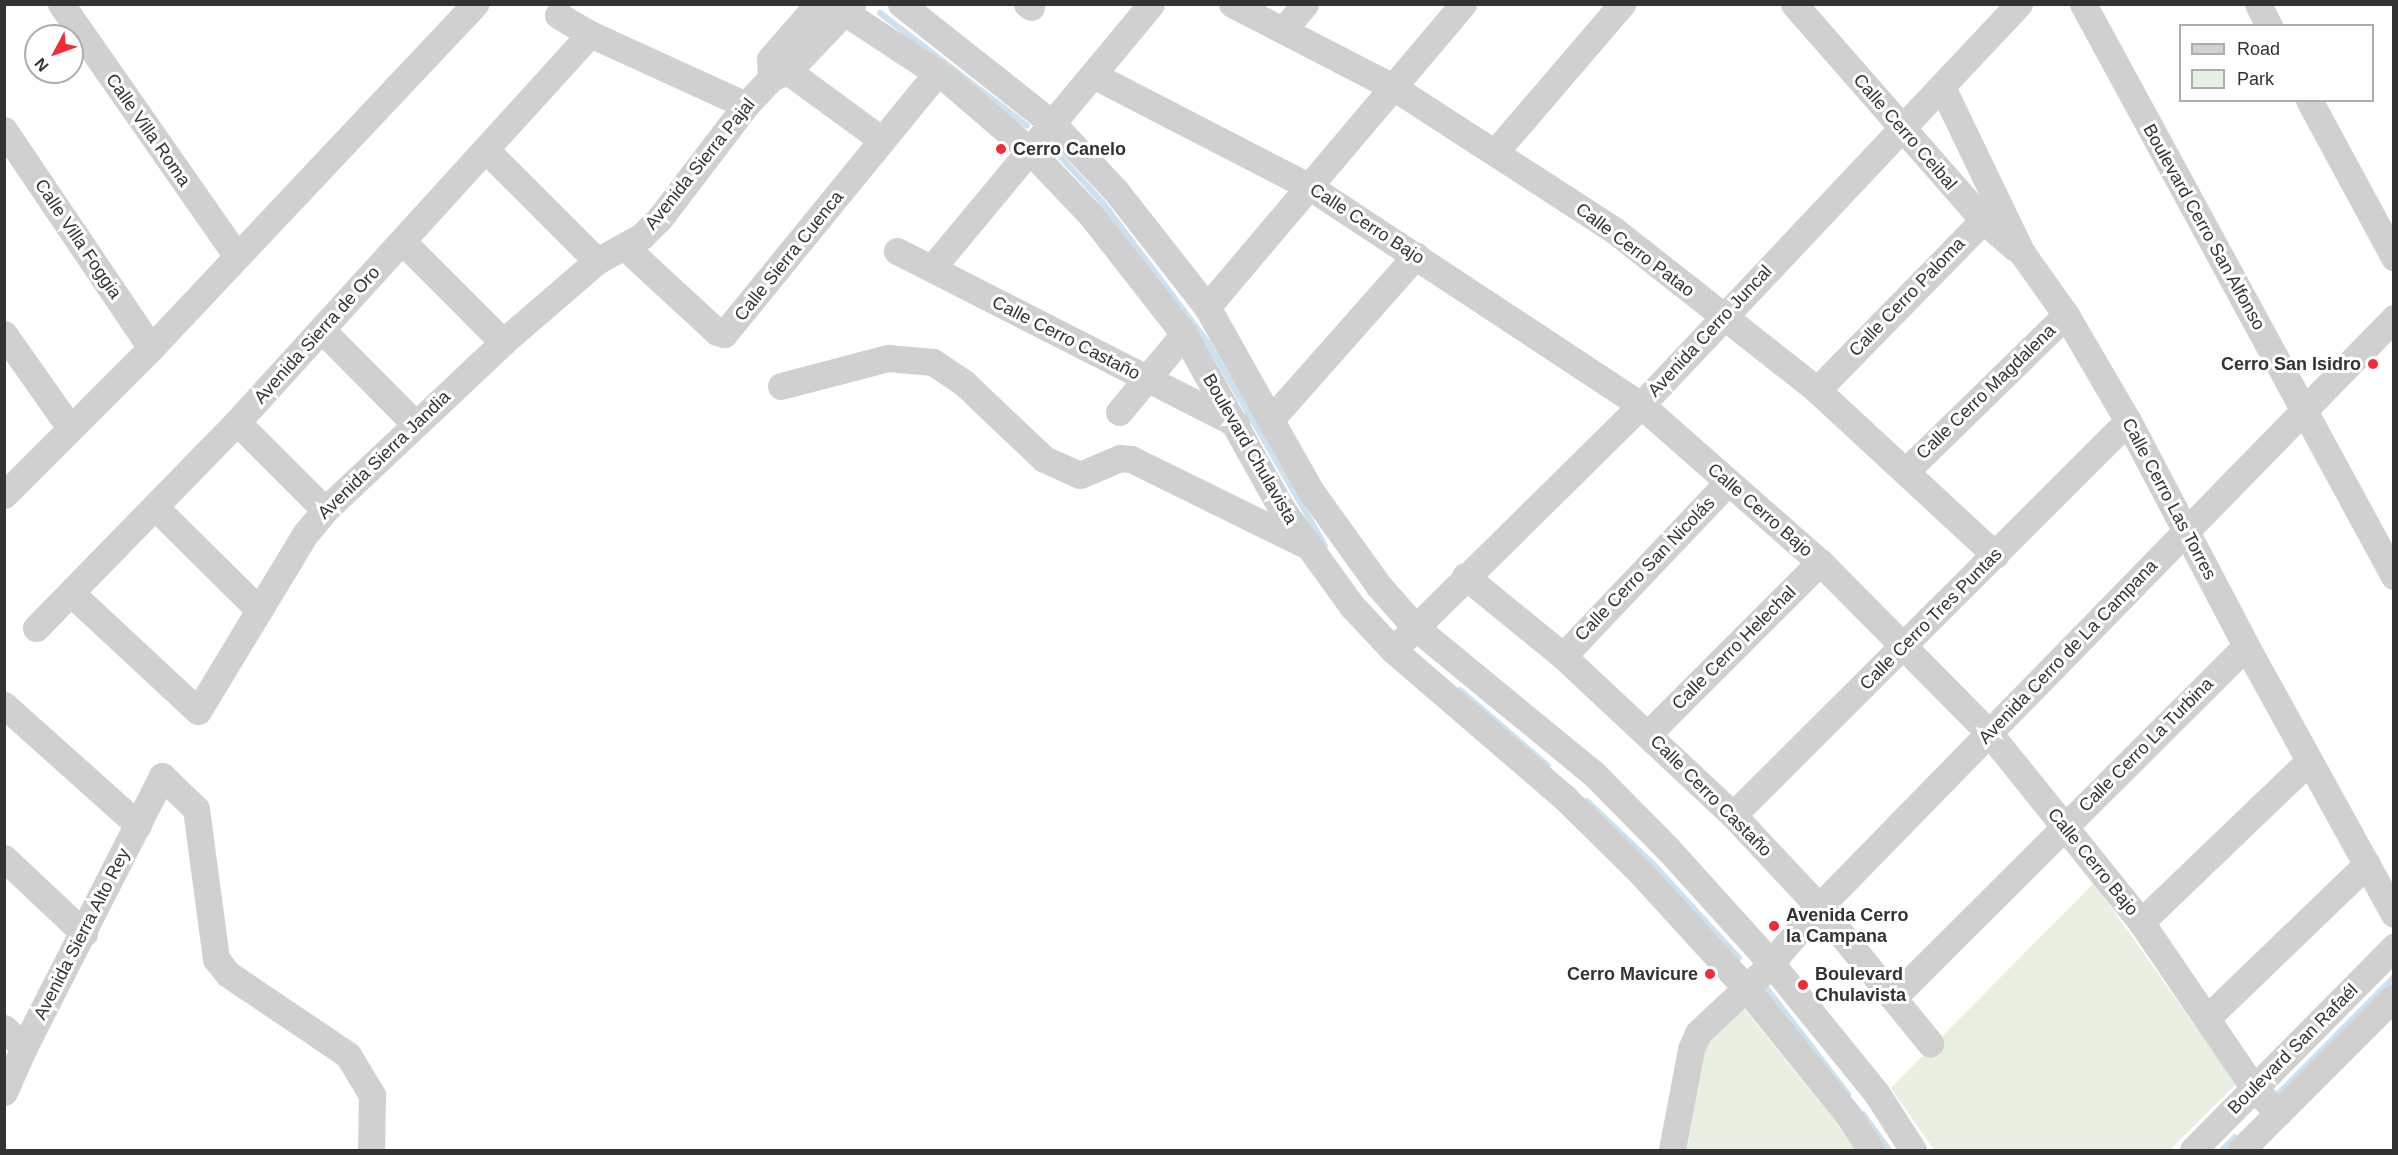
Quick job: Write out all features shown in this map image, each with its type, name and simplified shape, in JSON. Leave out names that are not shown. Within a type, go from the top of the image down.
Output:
[{"type":"street","name":"Calle Villa Roma","points":[[61,4],[236,255]]},
{"type":"street","points":[[4,495],[151,348],[236,255],[475,4]]},
{"type":"street","name":"Avenida Sierra Pajal","points":[[625,248],[660,218],[776,69],[818,4]]},
{"type":"street","name":"Boulevard Chulavista","points":[[901,4],[1053,124],[1116,191],[1207,308],[1272,418],[1310,490],[1379,586],[1415,627],[1593,773],[1668,849],[1771,963],[1877,1094],[1913,1150]]},
{"type":"street","points":[[932,268],[1151,4]]},
{"type":"street","name":"Calle Cerro Patao","points":[[1232,4],[1393,87],[1496,151],[1614,230],[1817,390],[1907,470],[1995,555]]},
{"type":"street","points":[[1284,29],[1305,4]]},
{"type":"street","points":[[1207,308],[1463,4]]},
{"type":"street","points":[[1496,151],[1622,4]]},
{"type":"street","name":"Calle Cerro Ceibal","points":[[1794,4],[1901,128],[1990,212],[2022,253]]},
{"type":"street","name":"Avenida Cerro Juncal","points":[[1393,650],[1465,576],[1641,405],[2019,4]]},
{"type":"street","name":"Boulevard Cerro San Alfonso","points":[[2083,4],[2394,576]]},
{"type":"street","points":[[2258,4],[2268,24]]},
{"type":"street","name":"Avenida Sierra Pajal","points":[[776,69],[843,7]]},
{"type":"street","name":"Boulevard Chulavista","points":[[843,7],[936,74],[1030,151],[1091,215],[1184,334],[1237,424],[1256,467],[1306,544],[1352,606],[1393,650],[1565,798],[1640,872],[1746,988],[1848,1115],[1871,1150]]},
{"type":"street","points":[[558,15],[590,34],[747,105]]},
{"type":"street","name":"Avenida Sierra de Oro","points":[[36,628],[156,508],[237,422],[487,151],[590,34]]},
{"type":"street","points":[[776,69],[882,140]]},
{"type":"street","name":"Calle Sierra Cuenca","points":[[625,248],[717,332],[724,334],[936,74]]},
{"type":"street","name":"Calle Cerro Bajo","points":[[1093,75],[1310,187],[1641,405],[1820,562],[1906,645],[1990,734],[2141,922],[2254,1088],[2278,1113]]},
{"type":"street","points":[[1942,87],[1990,212]]},
{"type":"street","points":[[2310,102],[2394,257]]},
{"type":"street","name":"Calle Villa Foggia","points":[[4,130],[151,348]]},
{"type":"street","points":[[487,151],[597,261]]},
{"type":"street","name":"Calle Cerro Paloma","points":[[1817,390],[1990,212]]},
{"type":"street","points":[[402,241],[503,342]]},
{"type":"street","name":"Avenida Sierra Jandia","points":[[72,593],[198,711],[306,533],[325,510],[414,423],[503,342],[597,261],[625,248]]},
{"type":"street","name":"Calle Cerro Castaño","points":[[897,251],[1237,424]]},
{"type":"street","name":"Calle Cerro Las Torres","points":[[2022,253],[2066,315],[2128,421],[2308,761],[2394,914]]},
{"type":"street","points":[[1272,418],[1416,255]]},
{"type":"street","name":"Calle Cerro Magdalena","points":[[1907,470],[2066,315]]},
{"type":"street","name":"Avenida Cerro de La Campana","points":[[1672,1150],[1691,1049],[1698,1033],[1771,963],[1819,907],[2394,318]]},
{"type":"street","points":[[322,330],[414,423]]},
{"type":"street","points":[[4,334],[70,428]]},
{"type":"street","points":[[1119,412],[1184,334]]},
{"type":"street","points":[[781,386],[888,358],[933,362],[964,383],[1044,459],[1080,475],[1120,458],[1131,459],[1306,544]]},
{"type":"street","name":"Calle Cerro Tres Puntas","points":[[1733,815],[1906,645],[2128,421]]},
{"type":"street","points":[[237,422],[325,510]]},
{"type":"street","name":"Calle Cerro San Nicolás","points":[[1563,656],[1728,482]]},
{"type":"street","points":[[156,508],[259,610]]},
{"type":"street","name":"Calle Cerro Helechal","points":[[1649,733],[1820,562]]},
{"type":"street","name":"Calle Cerro Castaño","points":[[1465,576],[1563,656],[1649,733],[1733,815],[1819,907],[1930,1043]]},
{"type":"street","name":"Calle Cerro La Turbina","points":[[1894,997],[2246,646]]},
{"type":"street","points":[[4,705],[138,825]]},
{"type":"street","points":[[2141,922],[2308,761]]},
{"type":"street","name":"Avenida Sierra Alto Rey","points":[[4,1092],[24,1047],[162,776],[196,809],[216,959],[228,974],[348,1055],[372,1095],[371,1150]]},
{"type":"street","points":[[4,858],[84,933]]},
{"type":"street","points":[[2207,1018],[2367,864]]},
{"type":"street","name":"Boulevard San Rafaél","points":[[2193,1150],[2394,947]]},
{"type":"street","name":"Boulevard San Rafaél","points":[[2241,1150],[2394,997]]},
{"type":"street","points":[[4,1028],[24,1047]]},
{"type":"green space","points":[[2094,883],[2236,1084],[2170,1150],[1934,1150],[1891,1088]]},
{"type":"green space","points":[[1742,1006],[1832,1117],[1855,1150],[1687,1150],[1703,1054],[1709,1039]]},
{"type":"waterway","points":[[880,13],[1027,126]]},
{"type":"waterway","points":[[1056,152],[1103,203],[1208,343],[1325,546]]},
{"type":"waterway","points":[[1460,690],[1548,766]]},
{"type":"waterway","points":[[1587,801],[1654,865],[1739,958]]},
{"type":"waterway","points":[[2279,1093],[2394,977]]},
{"type":"waterway","points":[[1764,985],[1848,1094]]},
{"type":"waterway","points":[[1863,1114],[1889,1150]]},
{"type":"waterway","points":[[2222,1150],[2235,1137]]},
{"type":"place","name":"Cerro Canelo","points":[[1001,149]]},
{"type":"place","name":"Cerro San Isidro","points":[[2373,364]]},
{"type":"place","name":"Avenida Cerro la Campana","points":[[1774,926]]},
{"type":"place","name":"Cerro Mavicure","points":[[1710,974]]},
{"type":"place","name":"Boulevard Chulavista","points":[[1803,985]]}]
